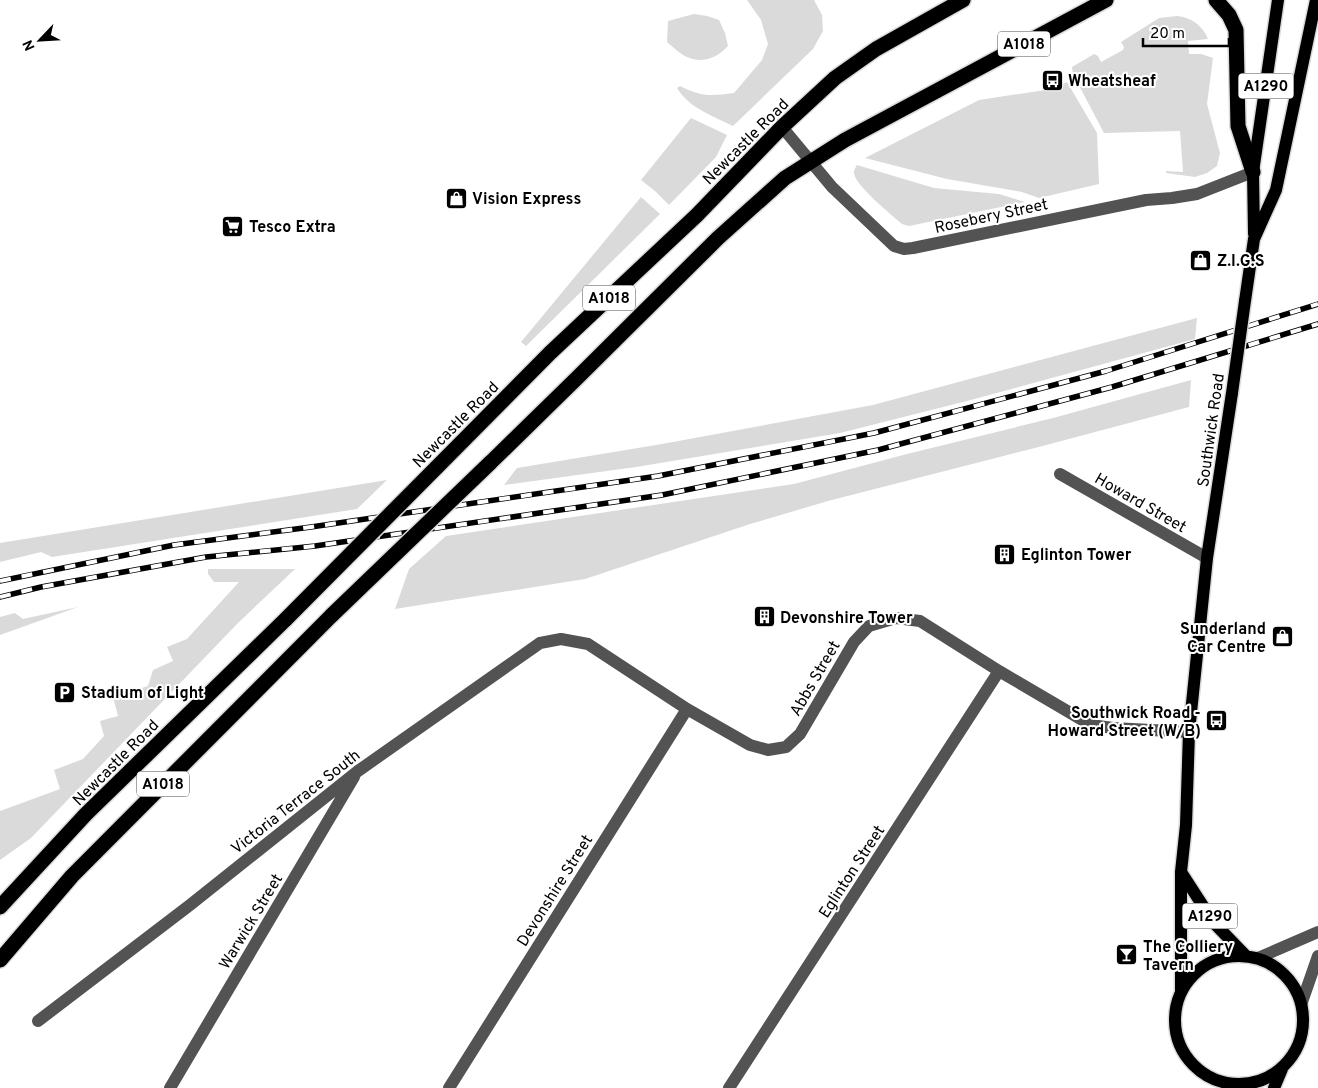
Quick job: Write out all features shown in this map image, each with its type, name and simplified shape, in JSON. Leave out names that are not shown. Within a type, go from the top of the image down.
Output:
[{"type":"highway","name":"Newcastle Road","points":[[0,907],[86,814],[286,619],[550,353],[697,215],[782,127],[836,78],[868,55],[963,0]]},
{"type":"highway","name":"A1018","points":[[0,960],[72,876],[332,615],[578,378],[718,238],[785,178],[845,140],[1106,0]]},
{"type":"highway","points":[[1216,0],[1229,15],[1236,30],[1238,126],[1253,172]]},
{"type":"main road","name":"A1290","points":[[1254,239],[1253,172],[1278,0]]},
{"type":"main road","name":"Southwick Road","points":[[1181,872],[1186,825],[1189,732],[1207,558],[1244,301],[1254,239],[1276,190],[1316,0]]},
{"type":"main road","name":"A1290","points":[[1181,872],[1214,923],[1251,957]]},
{"type":"main road","name":"A1290","points":[[1181,872],[1181,992]]},
{"type":"main road","points":[[1274,1088],[1282,1069],[1295,1053],[1302,1036],[1304,1018],[1302,1002],[1295,987],[1285,974],[1272,964],[1251,957],[1225,957],[1207,964],[1192,976],[1181,992],[1175,1011],[1176,1031],[1181,1049],[1208,1082],[1246,1085],[1265,1080],[1282,1069]]},
{"type":"street","name":"Rosebery Street","points":[[782,127],[812,161],[832,188],[894,246],[904,249],[1146,200],[1198,194],[1253,172]]},
{"type":"street","name":"Howard Street","points":[[1060,474],[1207,558]]},
{"type":"street","name":"Abbs Street","points":[[588,644],[687,709],[750,745],[768,750],[786,746],[800,734],[854,642],[869,626],[896,618],[920,621],[999,671],[1091,724],[1113,728],[1189,732]]},
{"type":"street","name":"Victoria Terrace South","points":[[38,1021],[190,905],[358,771],[540,643],[561,639],[588,644]]},
{"type":"street","name":"Eglinton Street","points":[[729,1088],[999,671]]},
{"type":"street","name":"Devonshire Street","points":[[449,1088],[687,709]]},
{"type":"street","name":"Warwick Street","points":[[170,1088],[358,771]]},
{"type":"street","points":[[1251,957],[1318,932]]},
{"type":"street","points":[[1302,1002],[1318,956]]},
{"type":"shaded area","points":[[747,0],[814,0],[822,15],[823,31],[813,49],[733,126],[695,106],[677,88],[680,86],[706,95],[734,93],[762,60],[768,44],[761,20]]},
{"type":"shaded area","points":[[694,14],[719,20],[725,33],[728,46],[719,54],[709,59],[698,60],[687,57],[667,42],[668,21]]},
{"type":"shaded area","points":[[1177,16],[1187,18],[1196,23],[1208,39],[1188,41],[1189,54],[1201,54],[1213,58],[1207,104],[1220,153],[1217,166],[1207,173],[1195,177],[1166,173],[1166,171],[1183,172],[1180,131],[1104,133],[1073,74],[1072,67],[1094,54],[1098,56],[1101,62],[1123,50],[1124,47],[1121,42],[1159,18]]},
{"type":"shaded area","points":[[1067,82],[1097,133],[1099,184],[1039,198],[1022,192],[947,179],[865,158],[979,100],[1052,89]]},
{"type":"shaded area","points":[[691,118],[727,135],[716,157],[669,205],[641,180]]},
{"type":"shaded area","points":[[857,165],[934,188],[999,194],[1025,202],[909,226],[902,224],[874,200],[860,184],[854,172]]},
{"type":"shaded area","points":[[641,197],[660,214],[526,346],[521,342]]},
{"type":"shaded area","points":[[1197,318],[1195,339],[967,401],[840,433],[636,467],[504,485],[517,468],[662,444],[873,405]]},
{"type":"shaded area","points":[[1191,380],[1189,407],[828,501],[747,525],[585,579],[395,609],[409,569],[446,536],[794,484],[1053,418]]},
{"type":"shaded area","points":[[387,480],[357,509],[52,557],[41,552],[0,562],[0,543]]},
{"type":"shaded area","points":[[208,569],[295,569],[238,623],[31,838],[0,860],[0,811],[60,789],[54,770],[83,759],[104,736],[100,721],[118,716],[113,697],[148,686],[153,670],[173,661],[167,647],[187,639],[239,582],[214,582],[208,574]]},
{"type":"shaded area","points":[[78,607],[0,635],[0,617],[15,613],[23,619]]},
{"type":"railway","points":[[0,581],[174,545],[311,527],[658,476],[874,433],[1106,371],[1318,304]]},
{"type":"railway","points":[[0,597],[41,587],[206,557],[315,546],[662,495],[878,450],[1112,387],[1318,324]]},
{"type":"place","name":"Wheatsheaf","points":[[1052,80]]},
{"type":"place","name":"Vision Express","points":[[456,198]]},
{"type":"place","name":"Tesco Extra","points":[[233,226]]},
{"type":"place","name":"Z.I.G.S","points":[[1201,260]]},
{"type":"place","name":"Eglinton Tower","points":[[1005,554]]},
{"type":"place","name":"Devonshire Tower","points":[[764,617]]},
{"type":"place","name":"Sunderland Car Centre","points":[[1282,637]]},
{"type":"place","name":"Stadium of Light","points":[[65,692]]},
{"type":"place","name":"Southwick Road - Howard Street (W/B)","points":[[1217,721]]},
{"type":"place","name":"The Colliery Tavern","points":[[1127,955]]}]
